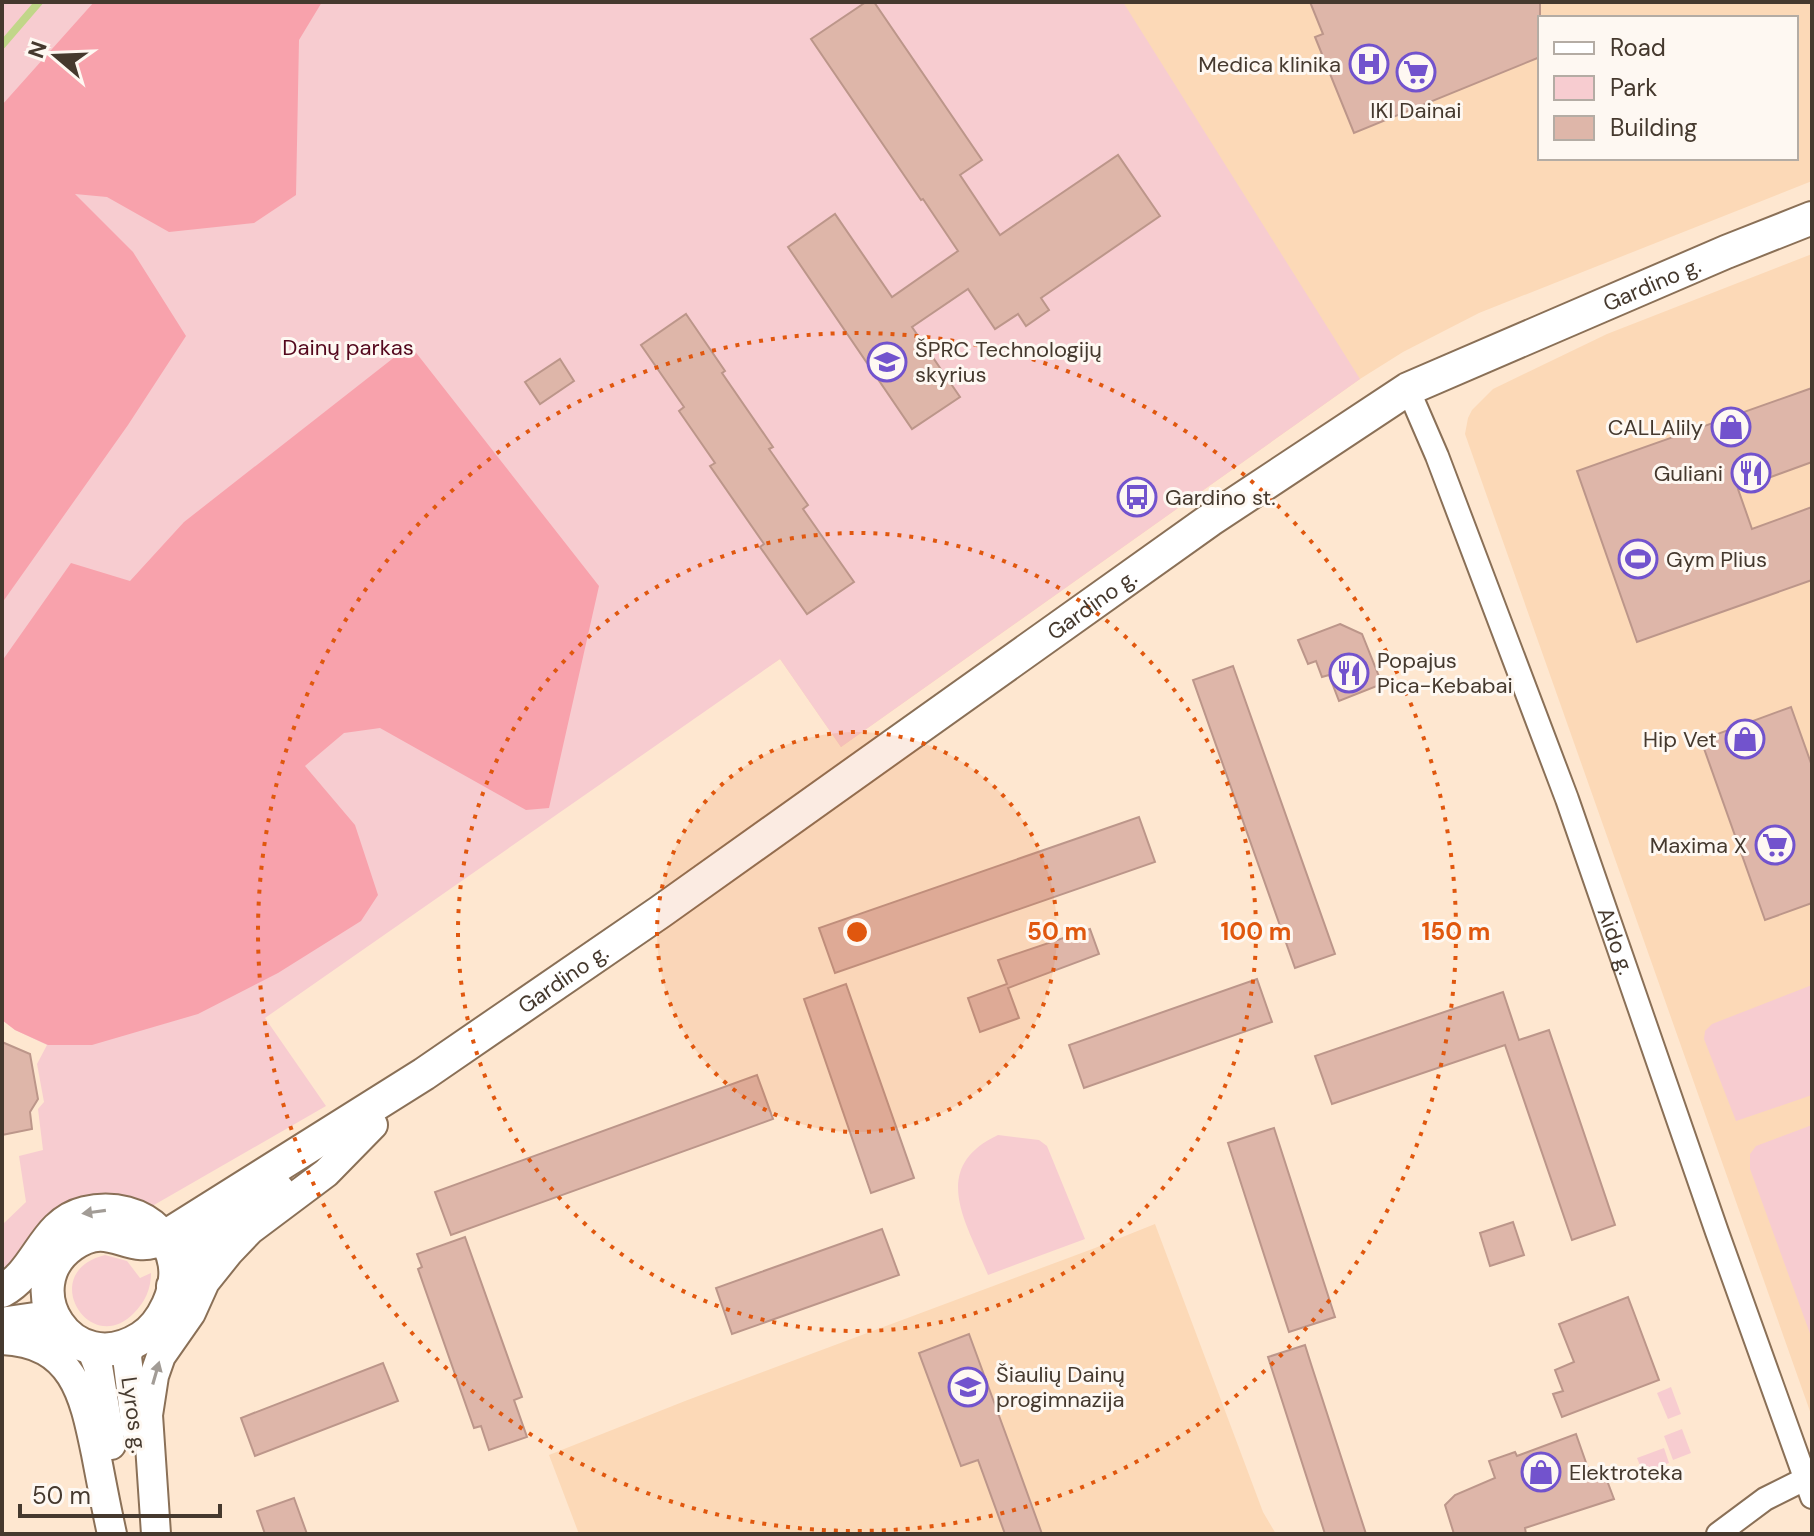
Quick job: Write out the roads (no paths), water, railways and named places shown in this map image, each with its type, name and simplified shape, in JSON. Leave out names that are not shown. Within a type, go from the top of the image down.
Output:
[{"type":"main road","name":"Gardino g.","points":[[130,1344],[142,1338],[163,1315],[173,1286],[206,1239],[373,1125],[424,1074],[660,912],[1210,520],[1408,389],[1812,218]]},
{"type":"main road","points":[[130,1344],[104,1350],[91,1348],[67,1335],[56,1324],[49,1302],[51,1274],[56,1263],[73,1244],[96,1235],[111,1234],[142,1245],[151,1244],[150,1217],[172,1210],[368,1095],[424,1074]]},
{"type":"main road","points":[[2,1291],[26,1273],[51,1234],[82,1214],[106,1210],[152,1227],[174,1266],[173,1286]]},
{"type":"main road","points":[[2,1324],[35,1319],[56,1324]]},
{"type":"street","name":"Aido g.","points":[[1408,389],[1437,456],[1567,799],[1809,1488]]},
{"type":"street","points":[[153,1534],[148,1415],[154,1376],[161,1356],[191,1313],[205,1282],[229,1252],[250,1230],[326,1173],[373,1125]]},
{"type":"street","points":[[2,1340],[24,1343],[50,1354],[79,1386],[90,1424],[112,1534]]},
{"type":"street","name":"Lyros g.","points":[[130,1344],[128,1370],[153,1534]]},
{"type":"street","name":"Lyros g.","points":[[91,1348],[98,1366],[108,1421],[123,1534]]},
{"type":"street","points":[[1718,1534],[1765,1499],[1809,1488]]},
{"type":"waterway","points":[[2,45],[39,2]]},
{"type":"place","name":"Medica klinika","points":[[1369,64]]},
{"type":"place","name":"IKI Dainai","points":[[1416,72]]},
{"type":"place","name":"ŠPRC Technologijų skyrius","points":[[887,362]]},
{"type":"place","name":"CALLAlily","points":[[1731,427]]},
{"type":"place","name":"Guliani","points":[[1751,473]]},
{"type":"place","name":"Gardino st.","points":[[1137,497]]},
{"type":"place","name":"Gym Plius","points":[[1638,559]]},
{"type":"place","name":"Popajus Pica-Kebabai","points":[[1349,673]]},
{"type":"place","name":"Hip Vet","points":[[1745,739]]},
{"type":"place","name":"Maxima X","points":[[1775,845]]},
{"type":"place","name":"Šiaulių Dainų progimnazija","points":[[968,1387]]},
{"type":"place","name":"Elektroteka","points":[[1541,1472]]},
{"type":"park label","name":"Dainų parkas","points":[[348,347]]}]
